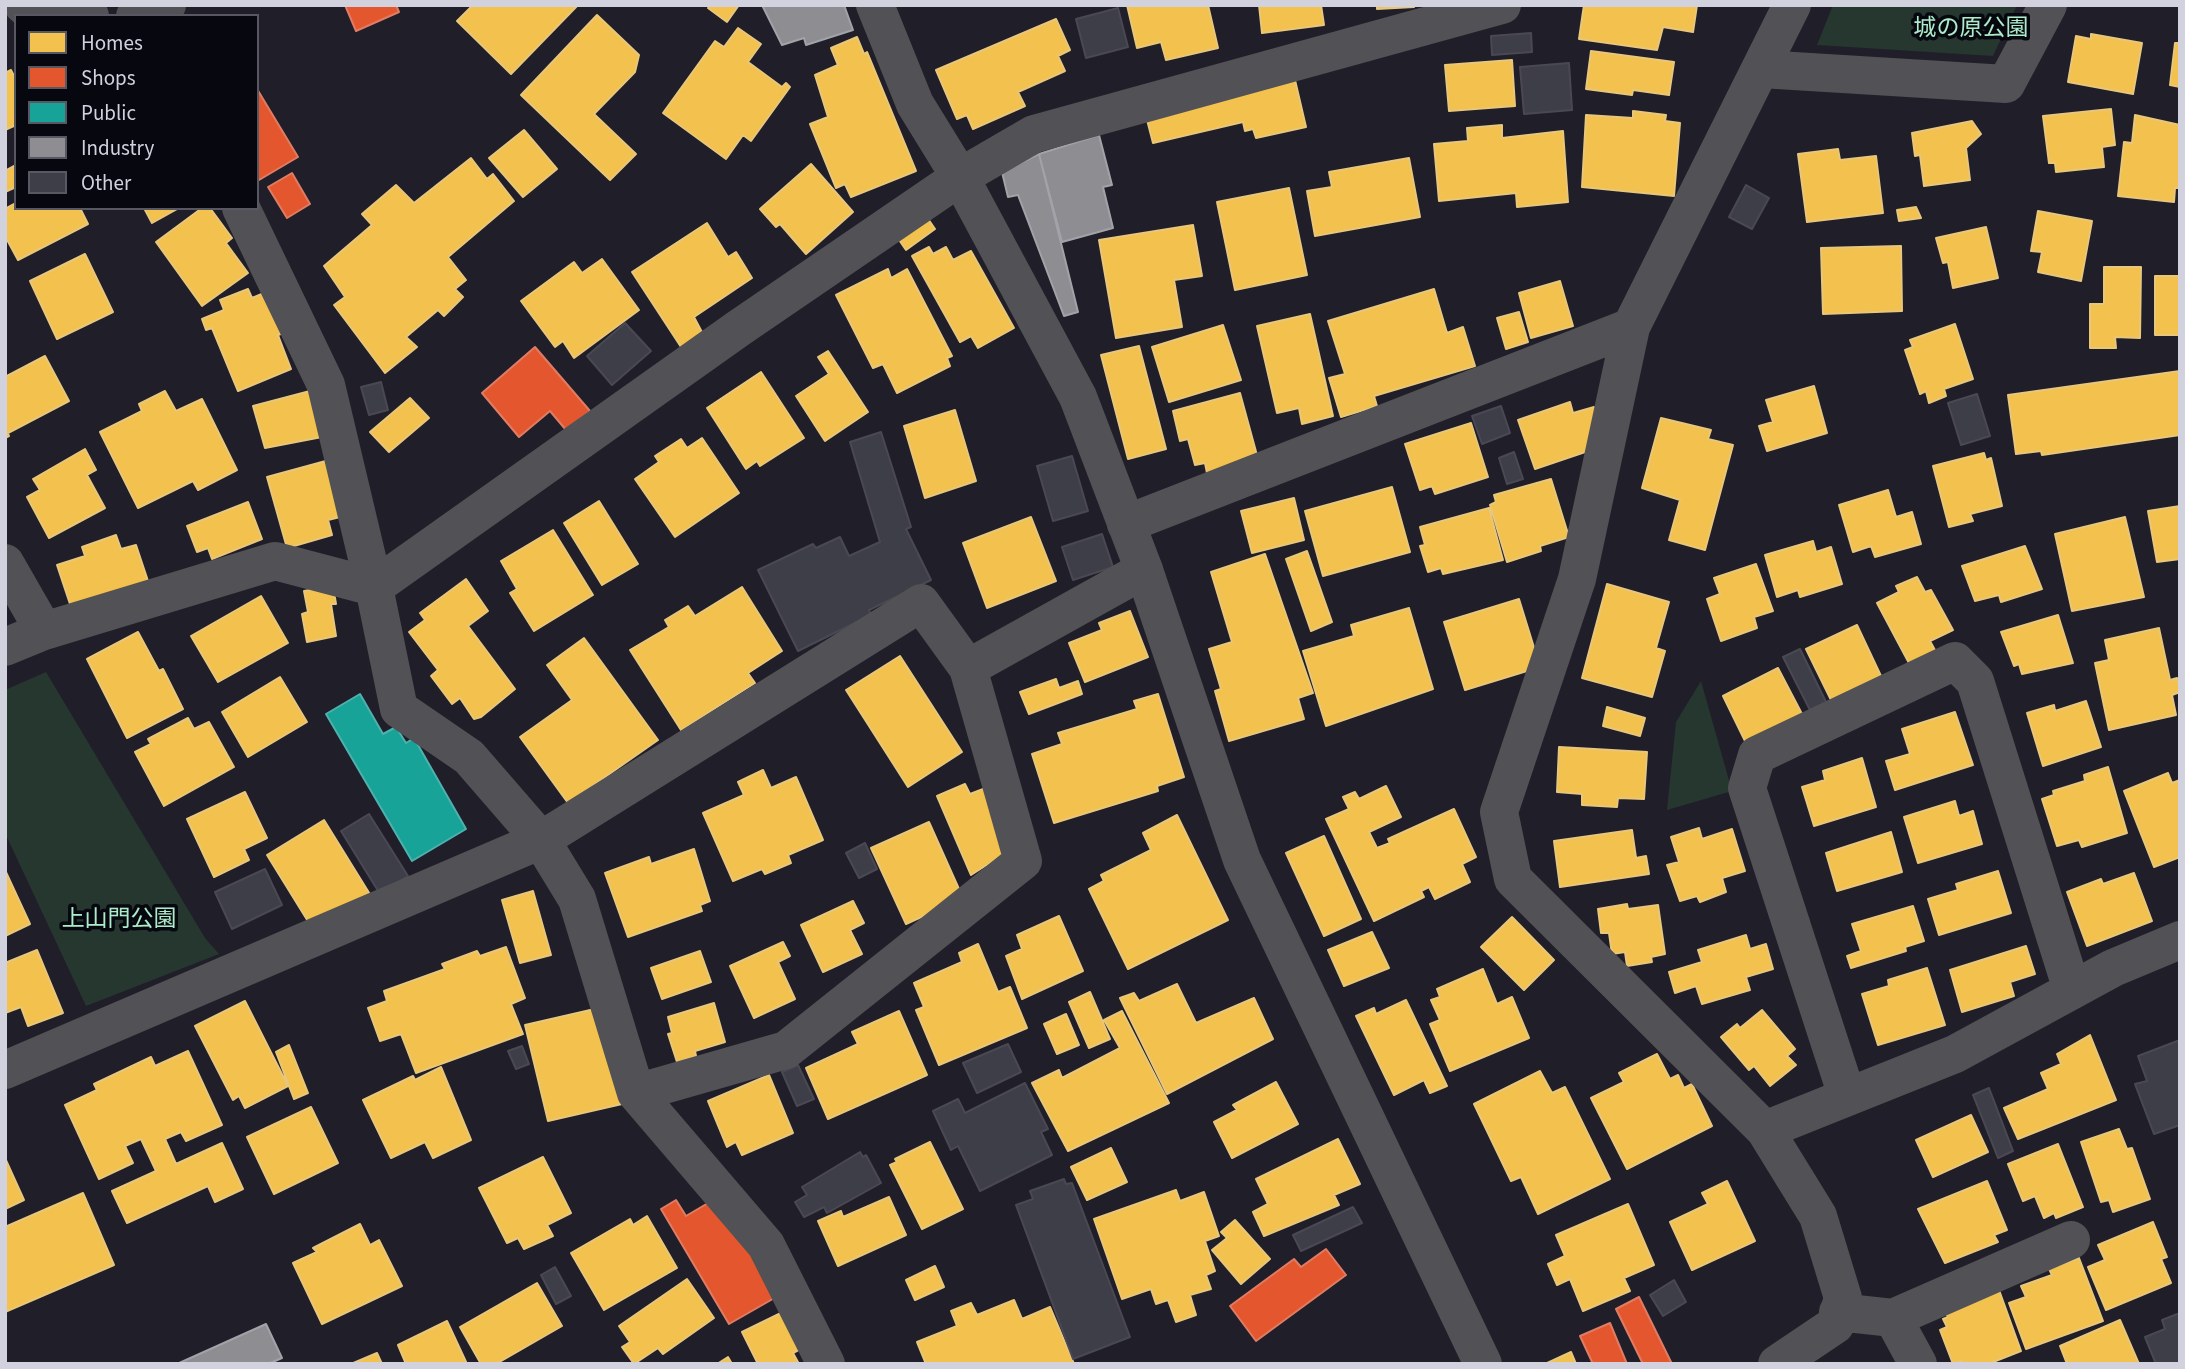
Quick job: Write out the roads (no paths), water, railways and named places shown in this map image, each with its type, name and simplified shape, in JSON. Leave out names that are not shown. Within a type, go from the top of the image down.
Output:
[{"type":"street","points":[[23,5],[31,12],[60,14]]},
{"type":"street","points":[[141,14],[167,5]]},
{"type":"street","points":[[875,5],[915,104],[960,177],[1078,397],[1144,570],[1242,860],[1483,1364]]},
{"type":"street","points":[[374,587],[738,328],[960,177],[1034,134],[1502,5]]},
{"type":"street","points":[[1777,1364],[1835,1325],[1843,1298],[1818,1216],[1765,1130],[1513,878],[1499,812],[1577,579],[1631,327],[1792,5]]},
{"type":"street","points":[[1760,69],[2006,84],[2048,5]]},
{"type":"street","points":[[242,210],[326,385],[374,587],[399,709],[469,757],[541,840],[577,899],[636,1093],[766,1245],[826,1364]]},
{"type":"street","points":[[1126,524],[1631,327]]},
{"type":"street","points":[[5,647],[44,631],[275,561],[374,587]]},
{"type":"street","points":[[5,563],[44,631]]},
{"type":"street","points":[[968,668],[1144,570]]},
{"type":"street","points":[[5,1070],[541,840],[921,603],[968,668],[1023,861],[786,1050],[636,1093]]},
{"type":"street","points":[[1847,1096],[1747,788],[1757,755],[1955,661],[1975,681],[2072,990]]},
{"type":"street","points":[[1765,1130],[1955,1054],[2113,968],[2180,940]]},
{"type":"street","points":[[1838,1312],[1893,1318],[2071,1240]]},
{"type":"street","points":[[1893,1318],[1918,1364]]},
{"type":"park label","name":"城の原公園","points":[[1971,30]]},
{"type":"park label","name":"上山門公園","points":[[119,921]]}]
